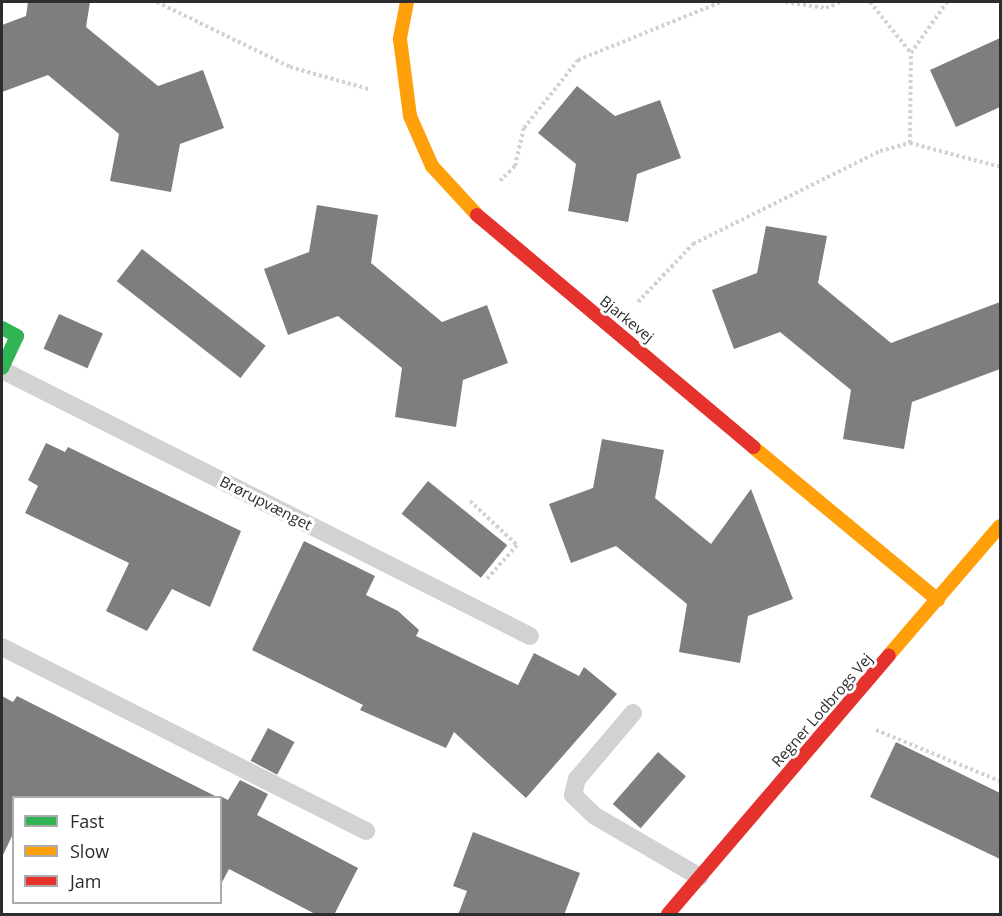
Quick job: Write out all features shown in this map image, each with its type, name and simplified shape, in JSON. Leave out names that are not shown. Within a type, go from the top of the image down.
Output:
[{"type":"street","name":"Bjarkevej","points":[[407,2],[400,39],[406,90],[410,116],[432,166],[472,209],[938,600]]},
{"type":"street","name":"Brørupvænget","points":[[2,328],[17,336],[2,369]]},
{"type":"street","name":"Regner Lodbrogs Vej","points":[[668,915],[1000,526]]},
{"type":"lane","name":"Brørupvænget","points":[[2,369],[530,636]]},
{"type":"lane","points":[[2,647],[366,831]]},
{"type":"lane","points":[[633,713],[577,779],[573,795],[596,816],[700,877]]},
{"type":"path","points":[[157,2],[290,67],[356,88],[406,90]]},
{"type":"path","points":[[472,209],[515,166],[524,128],[578,60],[721,2]]},
{"type":"path","points":[[785,2],[826,8],[841,2]]},
{"type":"path","points":[[870,2],[910,53]]},
{"type":"path","points":[[910,143],[910,53],[947,2]]},
{"type":"path","points":[[613,329],[693,244],[880,151],[910,143],[1000,167]]},
{"type":"path","points":[[470,501],[517,545],[482,584]]},
{"type":"path","points":[[839,715],[1000,780]]},
{"type":"building","points":[[28,2],[90,2],[86,27],[158,86],[203,70],[224,128],[180,144],[171,192],[110,181],[119,134],[48,75],[2,92],[2,25],[26,16]]},
{"type":"building","points":[[1000,38],[1000,107],[956,127],[930,70]]},
{"type":"building","points":[[577,86],[615,116],[660,100],[681,158],[637,174],[628,222],[568,211],[576,164],[538,133]]},
{"type":"building","points":[[317,205],[378,215],[371,263],[442,322],[487,305],[508,363],[463,380],[456,427],[395,417],[402,368],[338,316],[288,335],[264,269],[309,252]]},
{"type":"building","points":[[766,226],[827,236],[818,283],[891,343],[1000,302],[1000,369],[912,402],[904,449],[843,439],[851,390],[780,332],[734,349],[712,290],[757,273]]},
{"type":"building","points":[[142,249],[266,346],[240,378],[117,281]]},
{"type":"building","points":[[59,314],[103,334],[87,368],[44,349]]},
{"type":"building","points":[[602,439],[664,450],[655,498],[711,544],[751,489],[793,599],[748,616],[740,663],[679,652],[687,604],[616,546],[571,563],[549,504],[593,488]]},
{"type":"building","points":[[46,443],[65,452],[68,447],[241,531],[210,607],[172,589],[147,631],[106,611],[129,563],[25,513],[38,486],[28,480]]},
{"type":"building","points":[[428,481],[507,545],[481,578],[402,514]]},
{"type":"building","points":[[304,541],[375,576],[366,595],[398,611],[419,630],[416,636],[518,685],[534,653],[579,676],[584,667],[617,694],[526,798],[454,732],[446,748],[360,710],[363,705],[252,650]]},
{"type":"building","points":[[2,696],[13,702],[17,696],[215,796],[12,796],[12,836],[2,857]]},
{"type":"building","points":[[268,728],[294,742],[277,775],[251,761]]},
{"type":"building","points":[[896,742],[1000,793],[1000,859],[870,797]]},
{"type":"building","points":[[658,752],[686,776],[641,828],[613,804]]},
{"type":"building","points":[[240,780],[268,794],[257,815],[358,868],[334,915],[317,915],[229,869],[222,882],[222,797],[228,800]]},
{"type":"building","points":[[473,832],[580,873],[564,915],[458,915],[467,891],[453,886]]},
{"type":"traffic: fast","points":[[2,328],[17,336],[2,368]]},
{"type":"traffic: slow","points":[[407,2],[400,39],[410,116],[432,166],[477,215]]},
{"type":"traffic: slow","points":[[753,447],[938,600]]},
{"type":"traffic: slow","points":[[889,655],[1000,526]]},
{"type":"traffic: jam","points":[[477,215],[753,447]]},
{"type":"traffic: jam","points":[[668,914],[889,655]]}]
